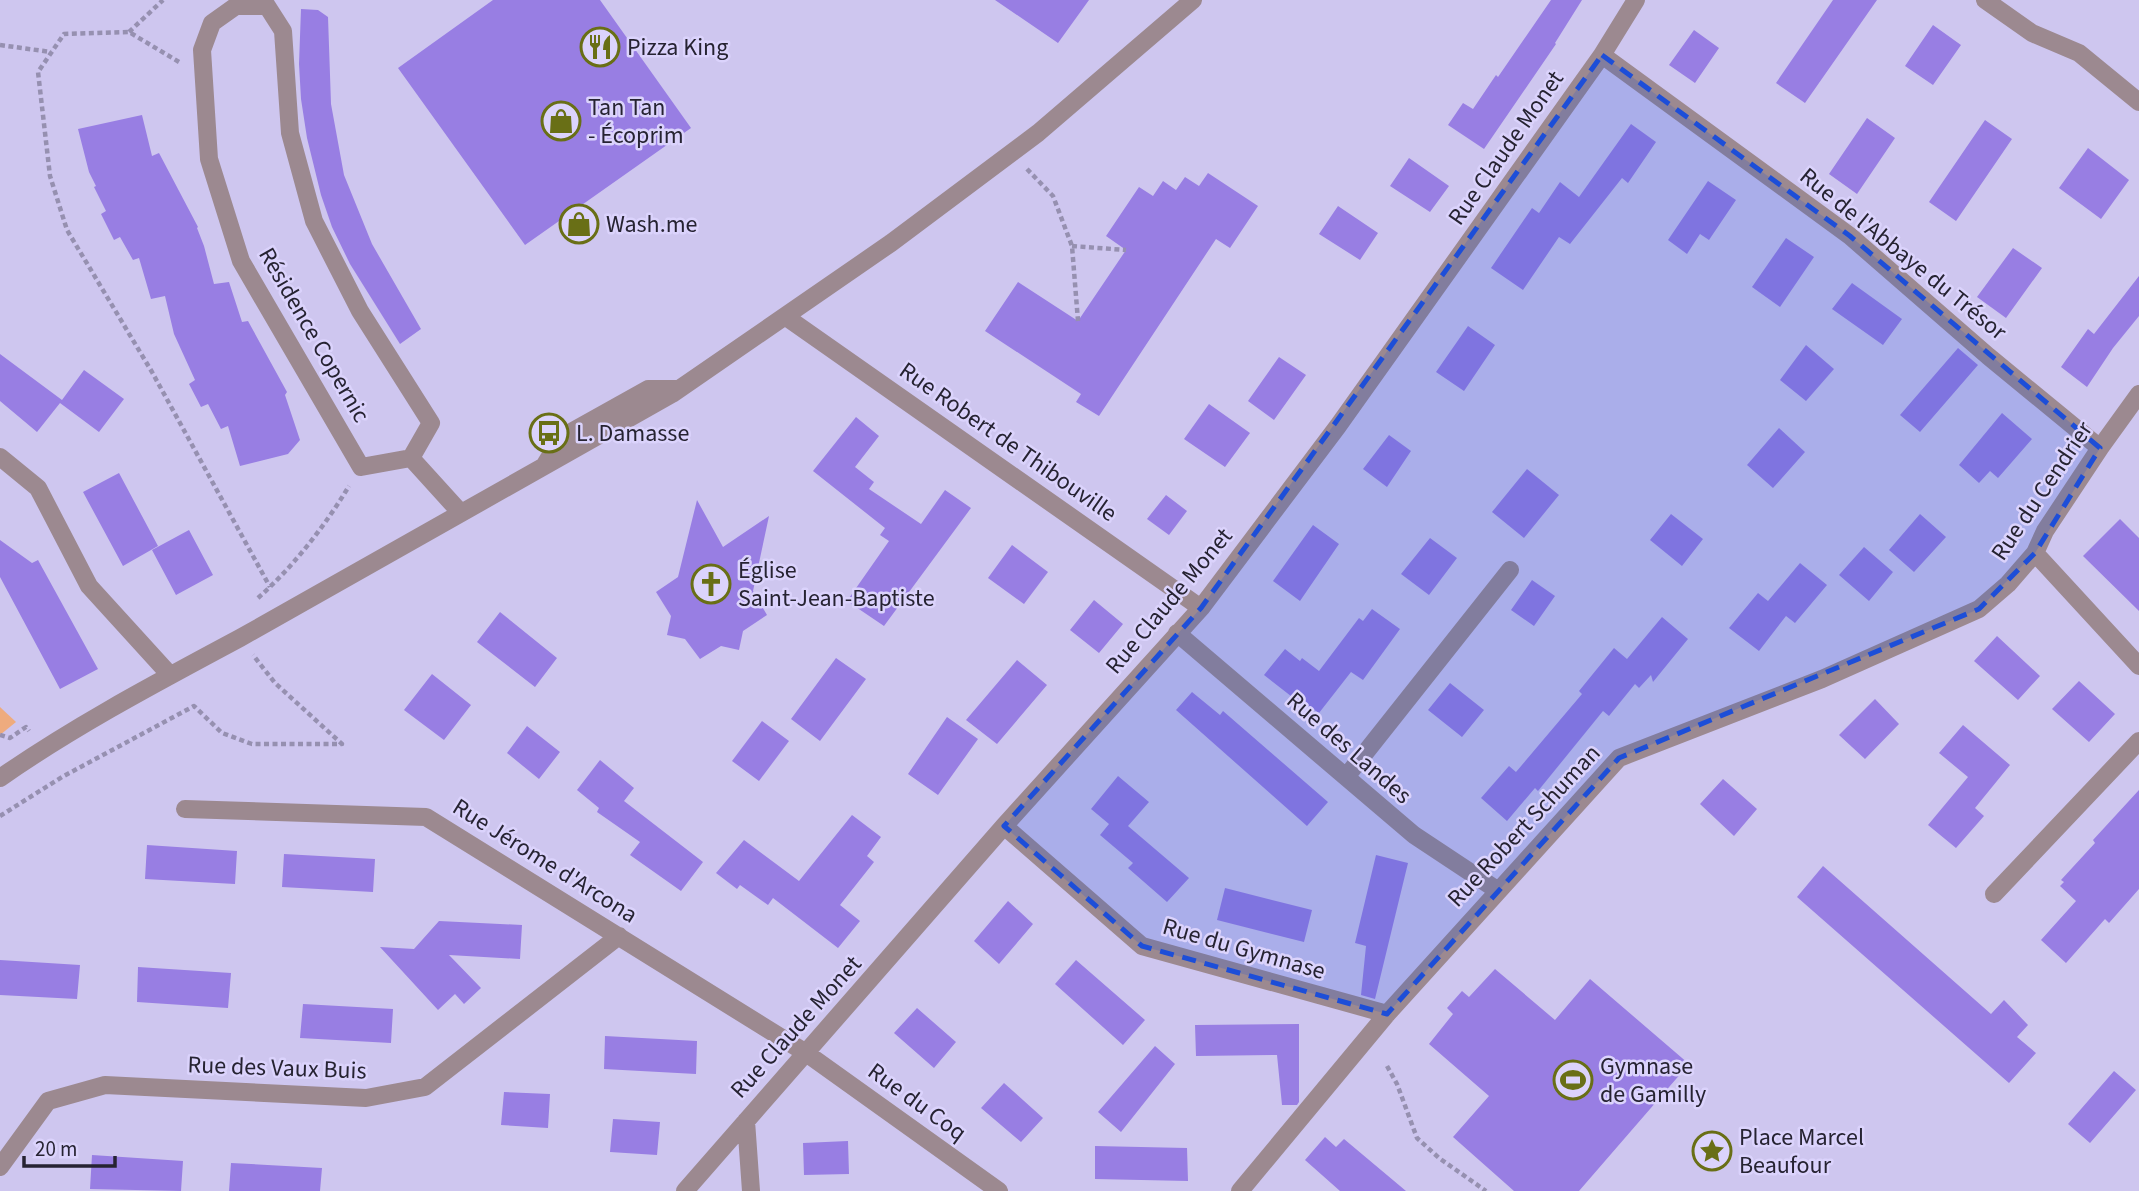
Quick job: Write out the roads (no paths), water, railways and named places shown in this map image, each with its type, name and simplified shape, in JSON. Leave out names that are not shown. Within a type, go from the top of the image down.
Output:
[{"type":"street","points":[[0,778],[43,748],[170,675],[679,390],[891,243],[1038,133],[1193,0]]},
{"type":"street","name":"Rue Claude Monet","points":[[685,1191],[1004,826],[1202,608],[1338,426],[1602,55],[1636,0]]},
{"type":"street","points":[[1985,0],[2032,33],[2079,53],[2139,102]]},
{"type":"street","name":"Résidence Copernic","points":[[236,6],[267,6],[283,31],[290,133],[314,221],[360,311],[431,423],[411,458],[361,467],[241,261],[209,159],[202,50],[212,23],[236,6]]},
{"type":"street","name":"Rue de l'Abbaye du Trésor","points":[[1602,55],[1850,236],[1988,356],[2100,448]]},
{"type":"street","name":"Rue Robert de Thibouville","points":[[786,317],[1202,608]]},
{"type":"street","name":"Rue du Cendrier","points":[[1979,609],[2008,584],[2035,553],[2045,531],[2139,394]]},
{"type":"street","points":[[0,457],[38,488],[89,586],[170,675]]},
{"type":"street","points":[[411,458],[460,512]]},
{"type":"street","points":[[2035,553],[2139,666]]},
{"type":"street","points":[[1346,777],[1510,570]]},
{"type":"street","name":"Rue Robert Schuman","points":[[1240,1191],[1387,1014],[1619,758],[1822,679],[1979,609]]},
{"type":"street","name":"Rue des Landes","points":[[1177,633],[1414,835],[1497,890]]},
{"type":"street","points":[[1994,894],[2139,741]]},
{"type":"street","name":"Rue Jérome d'Arcona","points":[[185,809],[426,817],[806,1053]]},
{"type":"street","name":"Rue du Gymnase","points":[[1004,826],[1142,946],[1387,1014]]},
{"type":"street","name":"Rue des Vaux Buis","points":[[0,1167],[48,1101],[105,1085],[366,1098],[425,1087],[619,936]]},
{"type":"street","name":"Rue du Coq","points":[[806,1053],[999,1191]]},
{"type":"street","points":[[746,1121],[751,1191]]},
{"type":"place","name":"Pizza King","points":[[600,47]]},
{"type":"place","name":"Tan Tan - Écoprim","points":[[561,121]]},
{"type":"place","name":"Wash.me","points":[[579,224]]},
{"type":"place","name":"L. Damasse","points":[[549,433]]},
{"type":"place","name":"Église Saint-Jean-Baptiste","points":[[711,584]]},
{"type":"place","name":"Gymnase de Gamilly","points":[[1573,1080]]},
{"type":"place","name":"Place Marcel Beaufour","points":[[1712,1151]]}]
